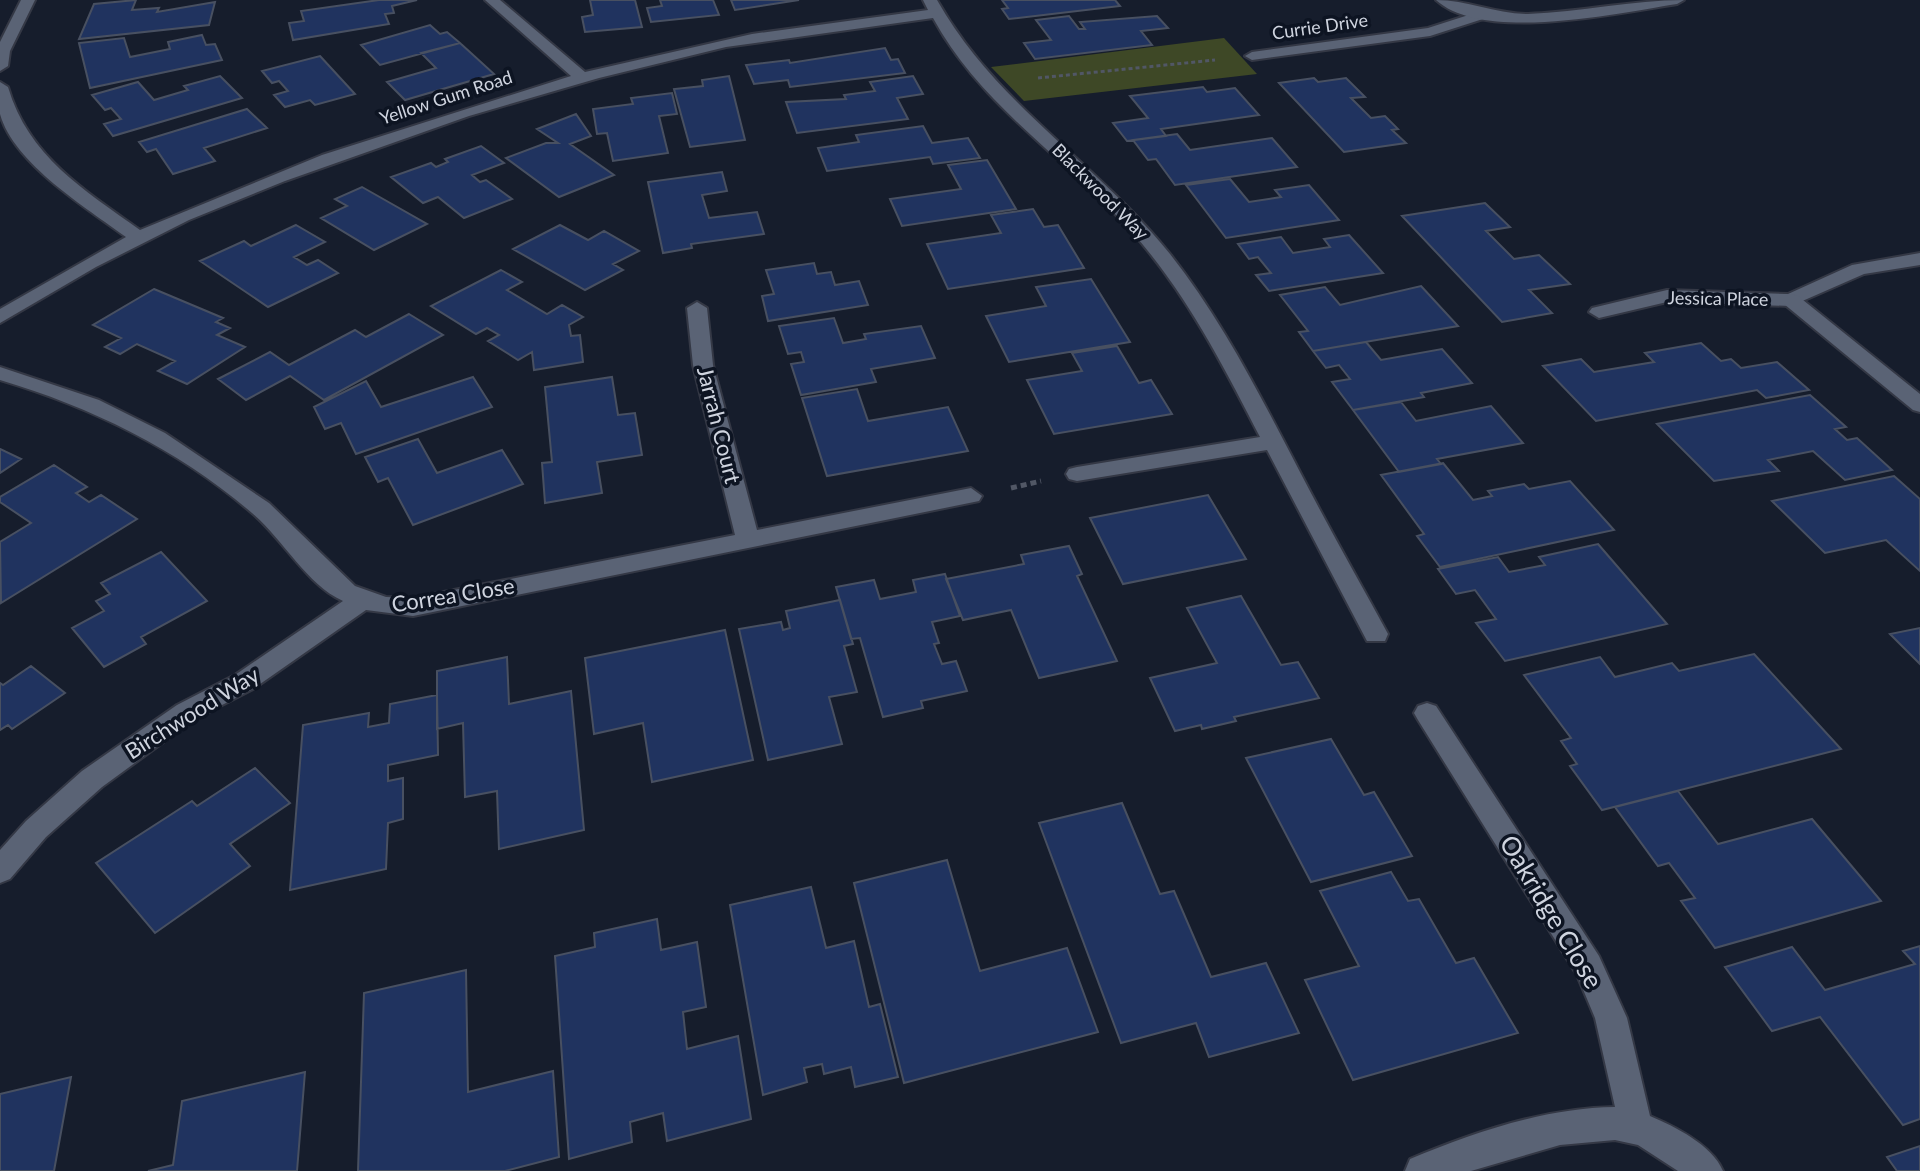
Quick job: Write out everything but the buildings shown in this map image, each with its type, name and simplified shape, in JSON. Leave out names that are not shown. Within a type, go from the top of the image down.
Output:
[{"type":"street","points":[[0,66],[3,51],[28,0]]},
{"type":"street","points":[[492,0],[582,77]]},
{"type":"street","points":[[1443,0],[1481,15]]},
{"type":"street","name":"Currie Drive","points":[[1252,56],[1430,32],[1481,15],[1535,17],[1677,0]]},
{"type":"street","name":"Yellow Gum Road","points":[[0,317],[77,268],[138,237],[279,176],[467,111],[582,77],[727,43],[933,6]]},
{"type":"street","name":"Blackwood Way","points":[[933,6],[979,72],[1114,201],[1162,257],[1217,335],[1331,559],[1376,634]]},
{"type":"street","points":[[0,87],[4,113],[35,156],[70,187],[138,237]]},
{"type":"street","name":"Jessica Place","points":[[1599,312],[1667,296],[1791,300],[1859,269],[1920,259]]},
{"type":"street","name":"Jessica Place","points":[[1791,300],[1920,405]]},
{"type":"street","name":"Jarrah Court","points":[[697,308],[703,365],[748,540]]},
{"type":"street","name":"Correa Close","points":[[0,373],[78,399],[138,426],[177,449],[271,517],[341,592],[360,602],[383,608],[413,607],[971,496]]},
{"type":"street","points":[[1077,474],[1271,442]]},
{"type":"street","name":"Birchwood Way","points":[[0,870],[36,829],[92,779],[186,712],[244,682],[360,602]]},
{"type":"street","name":"Oakridge Close","points":[[1427,713],[1588,966],[1611,1018],[1636,1127]]},
{"type":"street","points":[[1422,1171],[1550,1132],[1592,1124],[1636,1127],[1668,1142],[1706,1171]]},
{"type":"path","points":[[979,72],[997,69],[1029,78],[1069,77],[1252,56]]},
{"type":"path","points":[[971,496],[1077,474]]},
{"type":"green space","points":[[1224,38],[1257,74],[1024,101],[991,67]]}]
